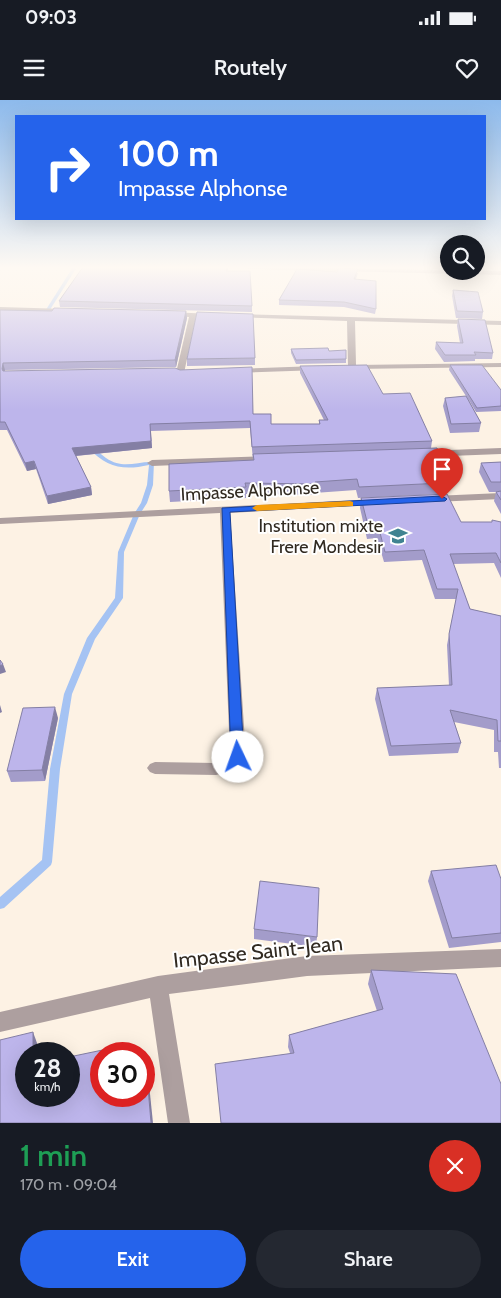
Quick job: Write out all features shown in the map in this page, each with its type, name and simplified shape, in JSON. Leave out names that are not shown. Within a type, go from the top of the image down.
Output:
[{"type":"street","points":[[185,315],[222,316]]},
{"type":"street","points":[[180,373],[193,315]]},
{"type":"street","points":[[232,316],[501,323]]},
{"type":"street","points":[[351,320],[352,367]]},
{"type":"street","points":[[342,367],[501,365]]},
{"type":"street","points":[[228,371],[323,368]]},
{"type":"street","points":[[170,373],[189,372]]},
{"type":"street","points":[[411,454],[501,451]]},
{"type":"street","points":[[152,463],[281,459]]},
{"type":"street","points":[[422,500],[501,496]]},
{"type":"street","name":"Impasse Alphonse","points":[[0,521],[383,502]]},
{"type":"street","points":[[155,768],[216,768],[230,766],[238,757],[225,510]]},
{"type":"street","name":"Impasse Saint-Jean","points":[[179,1123],[158,986],[307,966],[501,958]]},
{"type":"street","points":[[0,1022],[158,986]]},
{"type":"building","points":[[0,315],[185,315],[175,360],[3,363],[2,369],[3,371],[175,368],[180,370],[252,367],[253,414],[271,414],[271,424],[320,424],[319,420],[328,420],[300,366],[367,365],[383,394],[410,393],[432,441],[252,447],[250,421],[150,424],[151,441],[72,448],[91,487],[47,496],[34,461],[25,463],[5,422],[0,422]]},
{"type":"building","points":[[196,315],[253,315],[255,358],[187,359]]},
{"type":"building","points":[[458,319],[485,320],[493,353],[474,352],[476,355],[445,355],[436,342],[463,343]]},
{"type":"building","points":[[328,348],[329,351],[346,350],[346,359],[296,360],[291,349]]},
{"type":"building","points":[[450,365],[482,365],[501,390],[501,406],[477,408]]},
{"type":"building","points":[[466,396],[481,423],[451,424],[445,398]]},
{"type":"building","points":[[437,448],[451,478],[441,479],[443,483],[359,487],[357,479],[315,482],[315,484],[245,483],[246,487],[169,491],[169,464],[254,460],[253,454]]},
{"type":"building","points":[[501,462],[501,482],[491,482],[481,463]]},
{"type":"building","points":[[501,491],[501,500],[496,492]]},
{"type":"building","points":[[447,494],[461,522],[492,522],[492,520],[501,522],[501,563],[496,553],[450,554],[470,609],[501,616],[501,741],[498,741],[497,720],[450,710],[461,743],[391,746],[377,688],[452,685],[449,634],[458,589],[437,589],[424,550],[385,552],[379,529],[369,529],[361,498]]},
{"type":"building","points":[[55,707],[42,770],[7,771],[23,708]]},
{"type":"building","points":[[496,865],[501,879],[501,933],[452,938],[431,871]]},
{"type":"building","points":[[260,881],[319,888],[317,937],[254,929]]},
{"type":"building","points":[[371,970],[456,974],[501,1084],[501,1123],[221,1123],[215,1064],[294,1053],[289,1035],[383,1009]]},
{"type":"building","points":[[33,1032],[33,1042],[15,1042],[15,1107],[80,1107],[80,1055],[90,1053],[90,1107],[150,1107],[151,1123],[0,1123],[0,1040]]},
{"type":"waterway","points":[[0,904],[47,862],[55,769],[68,694],[91,638],[119,598],[121,552],[137,514],[144,503],[150,485],[152,463],[125,467],[118,466],[104,459],[90,447]]},
{"type":"slow traffic","points":[[257,508],[350,504]]},
{"type":"place","name":"Institution mixte Frere Mondesir","points":[[398,536]]},
{"type":"route","points":[[238,757],[225,510],[442,499]]}]
